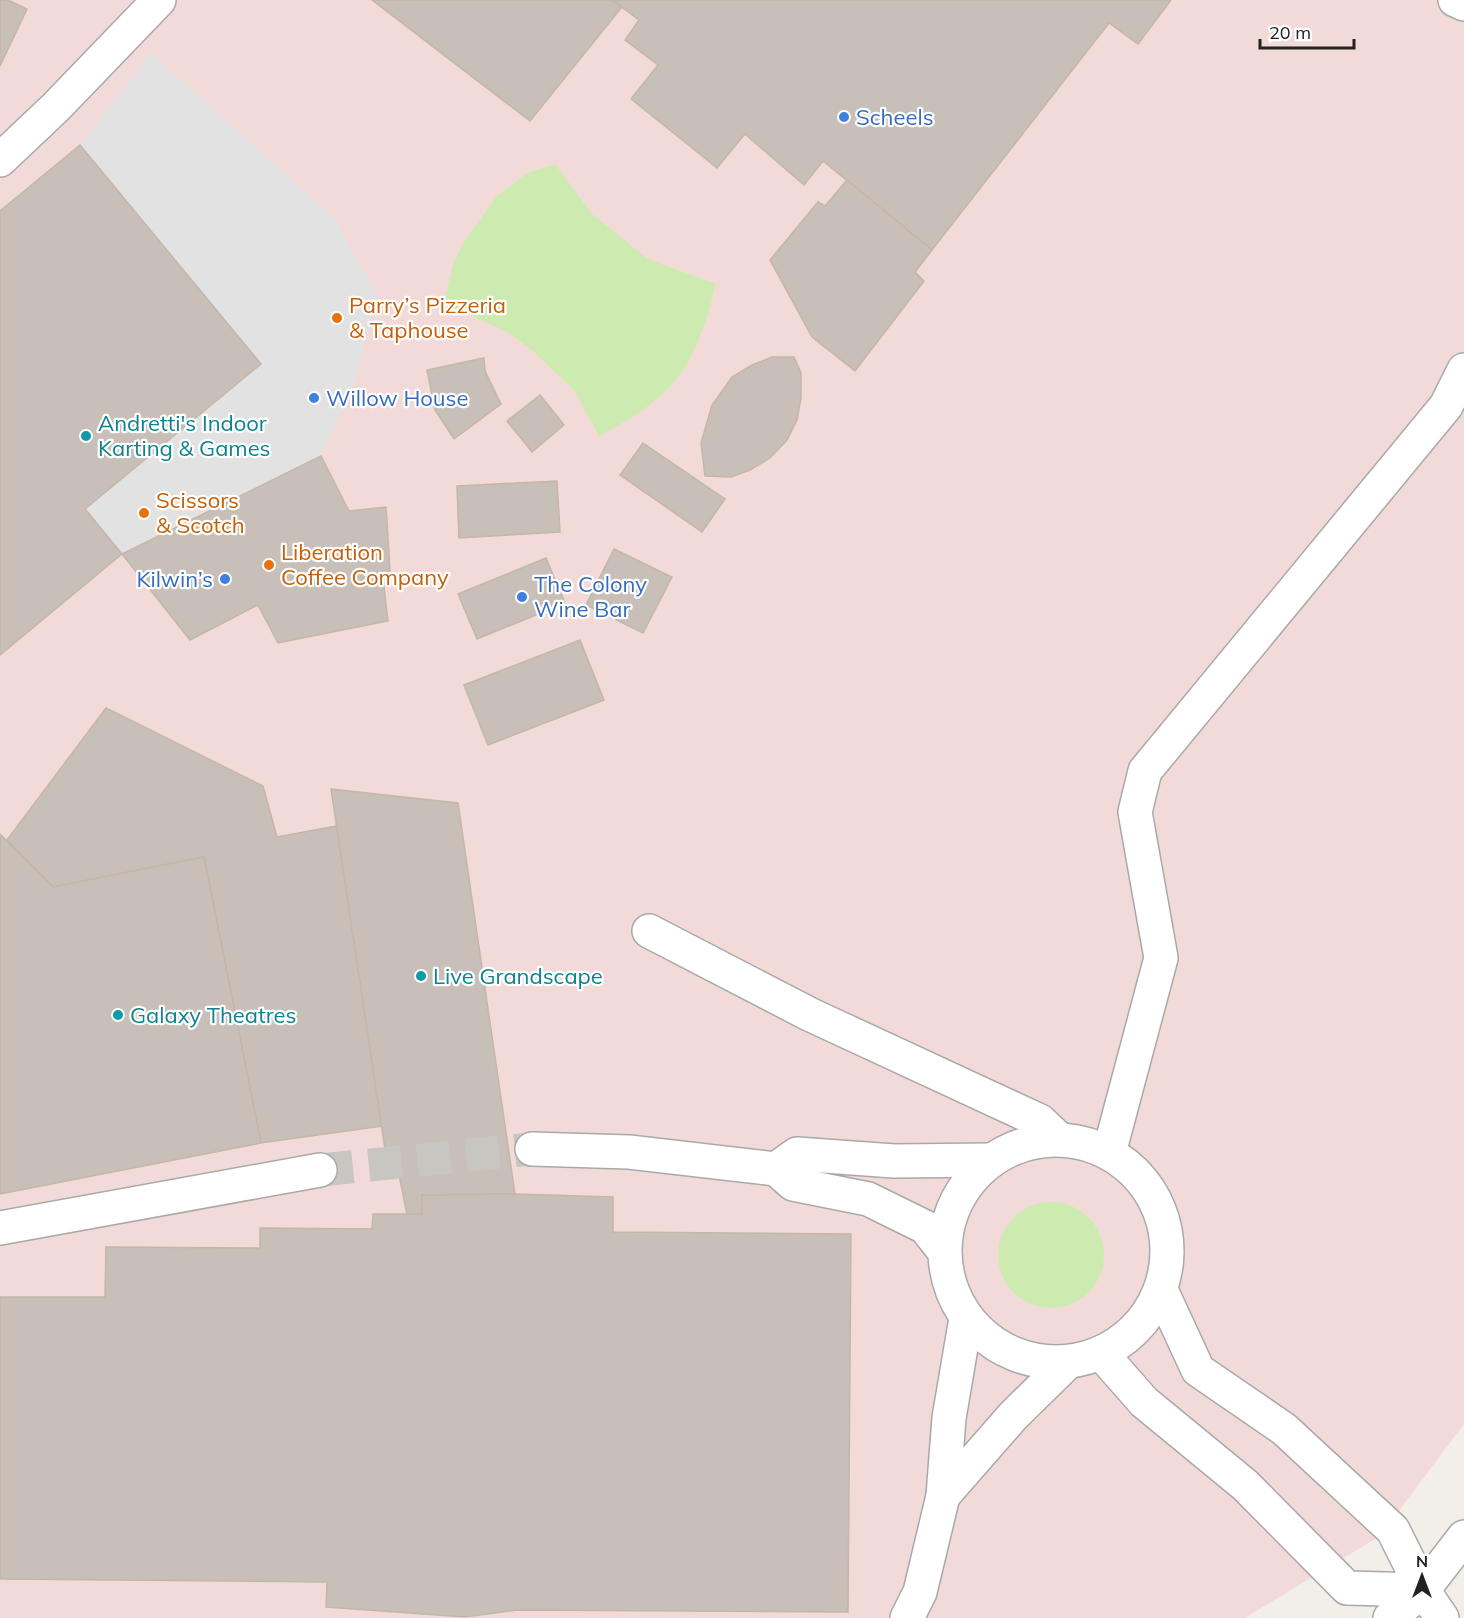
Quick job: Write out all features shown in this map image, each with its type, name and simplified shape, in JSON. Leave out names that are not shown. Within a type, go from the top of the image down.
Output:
[{"type":"street","points":[[0,160],[56,107],[159,0]]},
{"type":"street","points":[[1455,0],[1464,4]]},
{"type":"street","points":[[1109,1153],[1161,957],[1135,812],[1145,771],[1446,406],[1464,370]]},
{"type":"street","points":[[649,931],[809,1014],[1040,1121],[1060,1140]]},
{"type":"street","points":[[1060,1140],[1085,1144],[1109,1153],[1134,1172],[1154,1197],[1165,1227],[1168,1258],[1161,1290],[1147,1316],[1127,1338],[1101,1353],[1068,1362],[1039,1362],[1011,1353],[987,1338],[966,1318],[950,1286],[944,1251],[950,1216],[967,1184],[992,1160],[1024,1145],[1060,1140]]},
{"type":"street","points":[[532,1149],[629,1152],[776,1169],[793,1184],[868,1199],[925,1227],[944,1251]]},
{"type":"street","points":[[776,1169],[797,1154],[894,1161],[992,1160]]},
{"type":"street","points":[[0,1227],[320,1170]]},
{"type":"street","points":[[1161,1290],[1198,1370],[1284,1430],[1393,1530],[1423,1590],[1442,1618]]},
{"type":"street","points":[[907,1618],[920,1592],[943,1496],[949,1418],[966,1318]]},
{"type":"street","points":[[1101,1353],[1144,1402],[1245,1485],[1347,1588],[1423,1590]]},
{"type":"street","points":[[943,1496],[1014,1416],[1068,1362]]},
{"type":"street","points":[[1390,1618],[1423,1590],[1464,1537]]},
{"type":"shaded area","points":[[0,0],[1464,0],[1464,1424],[1380,1536],[1245,1618],[0,1618]]},
{"type":"shaded area","points":[[151,53],[334,218],[377,295],[354,384],[321,456],[122,554],[85,509],[261,364],[80,145]]},
{"type":"green space","points":[[555,164],[592,214],[648,259],[716,284],[699,338],[690,359],[678,377],[647,407],[599,436],[574,390],[533,351],[509,333],[444,303],[453,264],[462,245],[496,197],[527,173]]},
{"type":"green space","points":[[1051,1202],[1071,1206],[1089,1217],[1100,1235],[1104,1255],[1100,1275],[1089,1293],[1071,1304],[1051,1308],[1031,1304],[1013,1293],[1002,1275],[998,1255],[1002,1235],[1013,1217],[1031,1206]]},
{"type":"building","points":[[0,0],[8,0],[27,9],[0,66]]},
{"type":"building","points":[[372,0],[612,0],[622,7],[530,121]]},
{"type":"building","name":"Scheels","points":[[612,0],[1171,0],[1138,44],[1109,23],[932,250],[823,161],[804,185],[745,134],[717,168],[631,99],[658,65],[625,40],[639,20]]},
{"type":"building","name":"Andretti's Indoor Karting & Games","points":[[80,145],[261,364],[85,509],[122,554],[0,655],[0,211]]},
{"type":"building","points":[[847,180],[932,250],[915,272],[924,281],[855,371],[812,337],[770,260],[818,202],[825,206]]},
{"type":"building","points":[[772,357],[794,357],[801,373],[801,398],[797,420],[787,440],[770,458],[750,470],[731,477],[705,476],[701,443],[712,405],[732,377]]},
{"type":"building","points":[[484,358],[485,371],[501,404],[454,439],[435,410],[427,370]]},
{"type":"building","points":[[540,395],[564,425],[532,452],[507,421]]},
{"type":"building","points":[[643,443],[725,499],[702,532],[620,475]]},
{"type":"building","points":[[321,456],[349,511],[386,507],[390,571],[382,571],[388,621],[278,643],[258,605],[190,640],[122,554]]},
{"type":"building","points":[[557,481],[560,532],[459,538],[457,486]]},
{"type":"building","points":[[614,549],[672,577],[643,633],[586,605]]},
{"type":"building","points":[[546,558],[565,603],[477,639],[458,594]]},
{"type":"building","points":[[580,640],[604,700],[488,745],[464,685]]},
{"type":"building","points":[[106,708],[263,786],[277,837],[337,826],[382,1126],[261,1143],[204,857],[53,887],[7,840]]},
{"type":"building","name":"Live Grandscape","points":[[331,789],[458,803],[515,1194],[422,1195],[422,1214],[407,1214],[399,1175],[389,1176]]},
{"type":"building","name":"Galaxy Theatres","points":[[0,834],[53,887],[204,857],[261,1143],[0,1194]]},
{"type":"building","points":[[515,1194],[613,1197],[613,1232],[851,1234],[848,1612],[517,1610],[465,1617],[326,1607],[327,1582],[0,1579],[0,1297],[105,1297],[106,1247],[260,1248],[260,1228],[372,1229],[373,1214],[422,1214],[422,1195]]},
{"type":"tunnel","points":[[320,1170],[532,1149]]},
{"type":"place","name":"Scheels","points":[[844,117]]},
{"type":"place","name":"Parry’s Pizzeria & Taphouse","points":[[337,318]]},
{"type":"place","name":"Willow House","points":[[314,398]]},
{"type":"place","name":"Andretti's Indoor Karting & Games","points":[[86,436]]},
{"type":"place","name":"Scissors & Scotch","points":[[144,513]]},
{"type":"place","name":"Liberation Coffee Company","points":[[269,565]]},
{"type":"place","name":"Kilwin’s","points":[[225,579]]},
{"type":"place","name":"The Colony Wine Bar","points":[[522,597]]},
{"type":"place","name":"Live Grandscape","points":[[421,976]]},
{"type":"place","name":"Galaxy Theatres","points":[[118,1015]]}]
